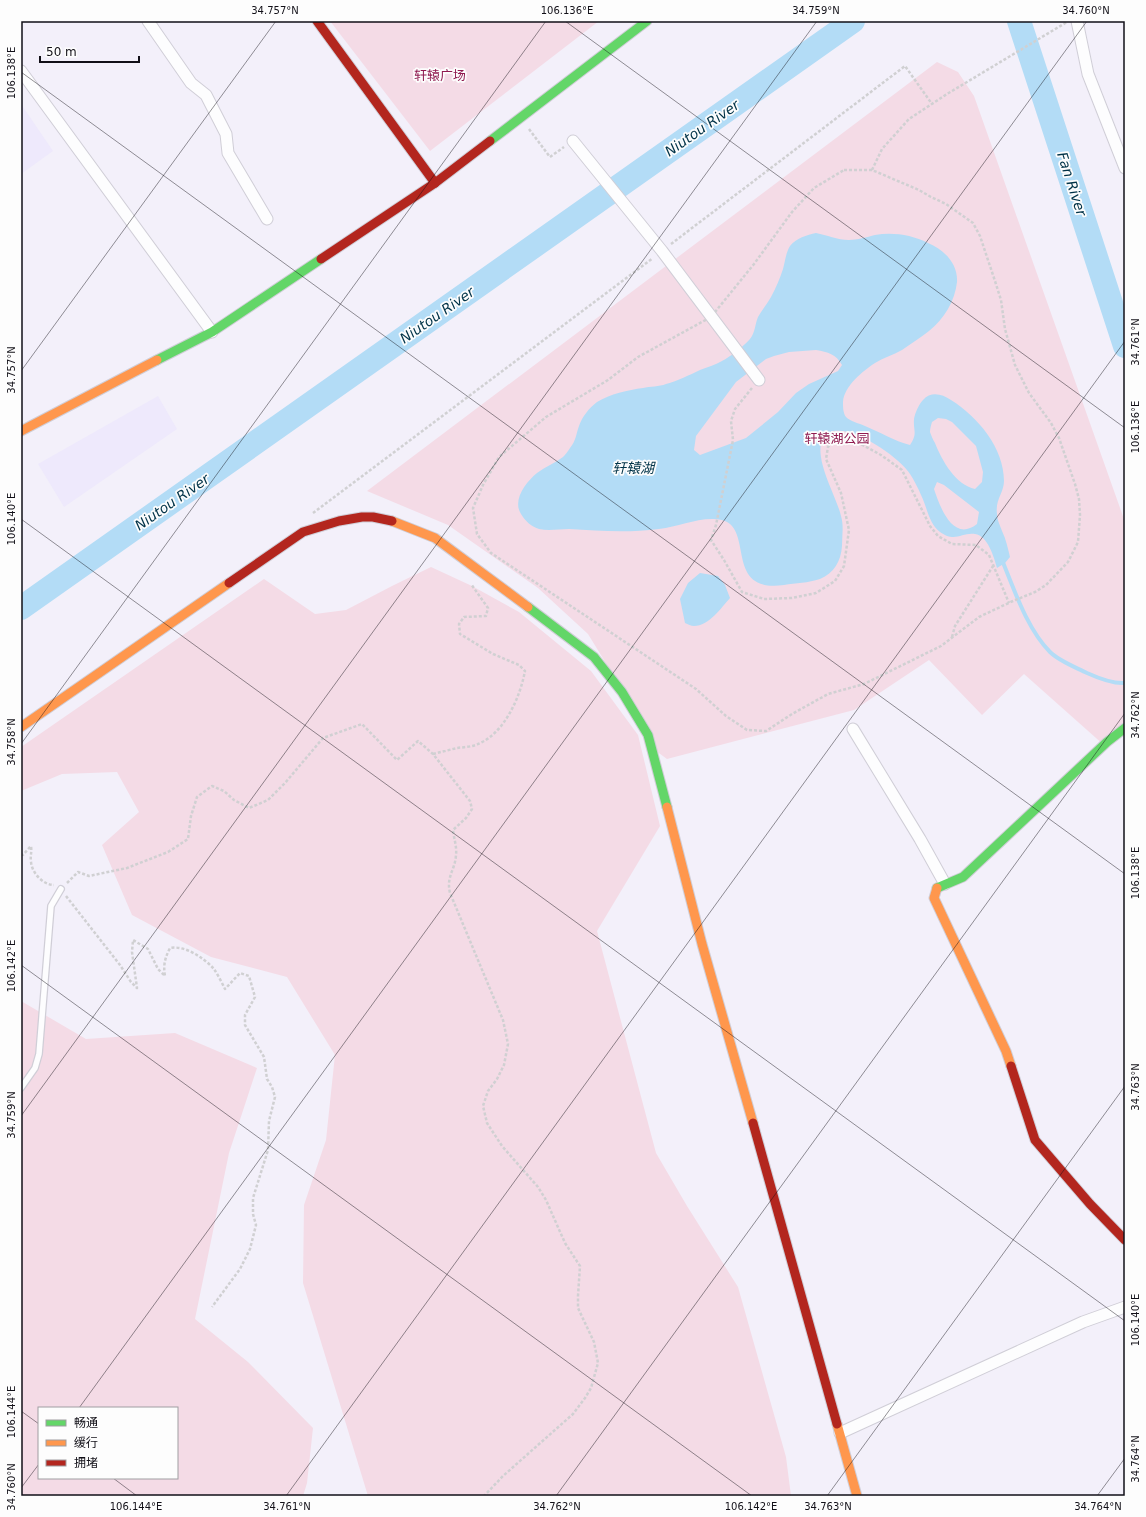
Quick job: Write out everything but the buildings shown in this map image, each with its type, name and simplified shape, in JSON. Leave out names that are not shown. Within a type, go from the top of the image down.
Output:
[{"type":"street","points":[[148,21],[191,84],[206,95],[226,134],[228,152],[267,219]]},
{"type":"street","points":[[317,21],[435,183]]},
{"type":"street","points":[[21,431],[212,332],[435,183],[647,21]]},
{"type":"street","points":[[1077,21],[1088,74],[1125,168]]},
{"type":"street","points":[[21,71],[212,332]]},
{"type":"street","points":[[573,141],[662,251],[759,380]]},
{"type":"street","points":[[21,727],[304,532],[353,518],[380,518],[406,526],[435,538],[473,568],[594,657],[622,692],[648,735],[702,944],[808,1313],[857,1496]]},
{"type":"street","points":[[1125,728],[1106,742],[964,877],[936,888],[934,898],[1006,1051],[1035,1140],[1090,1204],[1125,1240]]},
{"type":"street","points":[[853,729],[920,839],[945,884]]},
{"type":"street","points":[[840,1432],[1083,1322],[1125,1307]]},
{"type":"lane","points":[[21,1088],[36,1068],[39,1054],[51,906],[61,889]]},
{"type":"path","points":[[872,170],[882,149],[909,119],[947,94],[1069,21]]},
{"type":"path","points":[[312,514],[905,66],[932,104]]},
{"type":"path","points":[[521,118],[550,157],[573,141]]},
{"type":"path","points":[[844,170],[872,170],[919,190],[946,204],[973,223],[980,236],[1001,300],[1005,330],[1015,365],[1029,393],[1051,423],[1059,438],[1079,499],[1080,528],[1078,542],[1068,562],[1046,585],[1035,592],[979,617],[941,646],[864,684],[828,694],[792,714],[766,731],[747,730],[726,716],[696,689],[491,553],[477,534],[473,508],[483,485],[499,457],[546,417],[608,380],[638,357],[711,317],[754,264],[792,212],[814,188],[844,170]]},
{"type":"path","points":[[759,380],[735,409],[731,421],[733,440],[716,525],[711,540],[742,592],[764,599],[792,598],[816,593],[835,581],[844,566],[849,530],[841,493],[826,459],[828,448],[833,440],[842,437],[859,443],[881,455],[902,470],[930,526],[938,536],[952,544],[976,545],[989,555],[1009,603]]},
{"type":"path","points":[[952,638],[954,626],[993,565]]},
{"type":"path","points":[[433,754],[476,745],[486,741],[494,734],[516,703],[525,671],[519,665],[493,654],[460,634],[459,624],[464,618],[486,616],[488,608],[465,575],[473,568]]},
{"type":"path","points":[[61,889],[78,872],[90,876],[127,868],[173,849],[188,838],[191,816],[197,797],[212,786],[224,791],[234,800],[249,808],[268,800],[285,783],[323,738],[362,724],[397,760],[418,741],[433,754],[470,801],[472,809],[466,818],[453,830],[457,848],[456,858],[448,884],[450,893],[503,1020],[508,1044],[504,1065],[497,1079],[488,1091],[483,1106],[487,1124],[502,1146],[538,1187],[546,1200],[565,1243],[580,1266],[578,1308],[594,1342],[598,1363],[591,1388],[573,1414],[508,1471],[484,1496]]},
{"type":"path","points":[[21,854],[23,855],[31,846],[31,866],[43,882],[48,885],[55,884],[61,889],[137,988],[132,952],[133,940],[148,949],[158,969],[165,976],[164,967],[166,956],[170,948],[177,947],[188,950],[214,970],[225,989],[240,973],[249,976],[255,997],[245,1015],[245,1025],[264,1057],[267,1079],[272,1087],[275,1097],[269,1121],[268,1150],[252,1198],[253,1214],[256,1225],[254,1234],[245,1260],[212,1307]]},
{"type":"shaded area","points":[[21,104],[53,151],[21,174]]},
{"type":"shaded area","points":[[158,396],[177,429],[64,507],[38,464]]},
{"type":"green space","name":"轩辕广场","points":[[330,21],[599,21],[430,151]]},
{"type":"green space","name":"轩辕湖公园","points":[[937,62],[958,72],[974,96],[1125,522],[1125,730],[1105,746],[1024,674],[982,715],[929,660],[854,710],[667,759],[648,745],[639,717],[588,634],[538,588],[448,525],[367,491]]},
{"type":"green space","points":[[431,567],[472,586],[519,612],[591,671],[638,735],[660,826],[597,931],[656,1153],[687,1206],[738,1287],[786,1457],[791,1496],[368,1496],[303,1283],[304,1205],[326,1140],[335,1055],[287,977],[211,957],[132,915],[102,845],[139,812],[117,772],[62,774],[21,791],[21,747],[264,579],[315,614],[346,610]]},
{"type":"green space","points":[[21,1001],[86,1039],[175,1033],[257,1068],[229,1153],[195,1319],[248,1362],[313,1428],[307,1483],[303,1496],[21,1496]]},
{"type":"water","name":"轩辕湖","points":[[816,233],[845,240],[859,239],[882,234],[909,236],[922,240],[939,249],[949,258],[952,263],[957,275],[956,289],[951,303],[944,315],[929,331],[902,350],[875,363],[865,370],[847,390],[844,396],[843,410],[846,417],[850,420],[910,445],[915,435],[914,419],[916,411],[929,395],[937,394],[948,398],[971,415],[988,434],[1000,457],[1003,469],[1004,485],[997,504],[997,516],[1010,557],[1005,563],[997,568],[990,548],[980,536],[970,534],[950,537],[936,529],[917,487],[910,474],[904,467],[883,449],[856,435],[843,431],[832,432],[824,437],[821,445],[823,465],[839,508],[843,531],[840,557],[836,566],[833,570],[820,579],[784,585],[764,585],[752,578],[745,568],[735,530],[726,522],[712,519],[705,519],[659,529],[625,531],[569,529],[543,530],[534,527],[527,521],[521,514],[518,503],[519,497],[525,486],[537,473],[565,455],[574,443],[582,419],[591,407],[602,399],[619,393],[646,387],[660,386],[675,381],[719,362],[737,351],[752,337],[758,317],[778,283],[792,243],[805,236]],"holes":[[[816,350],[828,353],[837,358],[842,365],[838,371],[809,384],[796,393],[778,412],[746,438],[700,455],[694,450],[696,436],[736,382],[766,359],[789,352]],[[938,418],[946,419],[952,422],[976,446],[983,472],[982,482],[975,489],[962,483],[950,471],[930,432],[932,422]],[[937,482],[944,485],[979,512],[977,524],[969,529],[961,529],[954,526],[944,513],[934,489]]]},
{"type":"water","points":[[700,573],[718,576],[725,585],[730,598],[710,620],[693,626],[685,623],[680,599],[688,583]]},
{"type":"waterway","name":"Niutou River","points":[[21,608],[853,21]]},
{"type":"waterway","name":"Fan River","points":[[1019,21],[1125,346]]},
{"type":"waterway","points":[[1002,560],[1016,596],[1034,632],[1050,652],[1062,661],[1096,677],[1111,682],[1125,683]]},
{"type":"traffic: fast","points":[[490,141],[647,21]]},
{"type":"traffic: fast","points":[[157,360],[212,332],[321,259]]},
{"type":"traffic: fast","points":[[528,607],[594,657],[622,692],[648,735],[667,807]]},
{"type":"traffic: fast","points":[[937,888],[963,877],[1107,742],[1125,728]]},
{"type":"traffic: slow","points":[[21,431],[157,360]]},
{"type":"traffic: slow","points":[[392,521],[435,538],[528,607]]},
{"type":"traffic: slow","points":[[21,727],[229,583]]},
{"type":"traffic: slow","points":[[667,807],[702,944],[753,1123]]},
{"type":"traffic: slow","points":[[937,888],[934,898],[1006,1051],[1011,1066]]},
{"type":"traffic: slow","points":[[837,1424],[857,1496]]},
{"type":"traffic: jam","points":[[317,21],[435,183]]},
{"type":"traffic: jam","points":[[321,259],[435,183],[490,141]]},
{"type":"traffic: jam","points":[[229,583],[303,532],[339,521],[362,517],[373,517],[392,521]]},
{"type":"traffic: jam","points":[[1011,1066],[1035,1140],[1090,1204],[1125,1240]]},
{"type":"traffic: jam","points":[[753,1123],[837,1424]]}]
